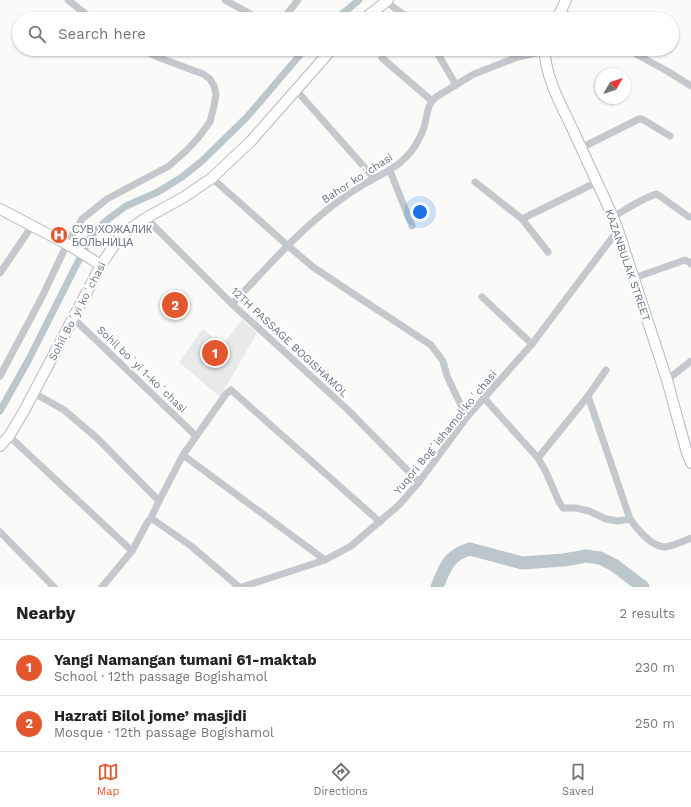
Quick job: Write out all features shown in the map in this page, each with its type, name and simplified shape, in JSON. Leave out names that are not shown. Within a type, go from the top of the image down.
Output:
[{"type":"main road","points":[[560,12],[566,0]]},
{"type":"main road","points":[[373,12],[387,1]]},
{"type":"main road","name":"Sohil Boʻyi koʻchasi","points":[[0,446],[9,436],[34,393],[73,318],[98,263],[121,235],[146,218],[184,197],[212,178],[251,141],[326,56]]},
{"type":"main road","name":"KAZANBULAK STREET","points":[[546,56],[556,94],[618,230],[690,456]]},
{"type":"main road","points":[[0,209],[70,245],[98,263]]},
{"type":"street","points":[[68,0],[83,12]]},
{"type":"street","points":[[225,0],[246,12]]},
{"type":"street","points":[[289,12],[298,0]]},
{"type":"street","points":[[387,1],[401,12]]},
{"type":"street","points":[[0,376],[70,245],[82,219],[108,199],[169,166],[188,150],[210,122],[216,94],[210,79],[203,74],[156,56]]},
{"type":"street","points":[[439,56],[456,84]]},
{"type":"street","points":[[382,58],[432,101],[456,84],[474,74],[522,56]]},
{"type":"street","points":[[640,56],[691,86]]},
{"type":"street","points":[[296,90],[374,178]]},
{"type":"street","name":"Bahor koʻchasi","points":[[232,304],[287,245],[326,211],[345,196],[374,178],[390,171],[406,158],[418,141],[432,101]]},
{"type":"street","points":[[581,148],[639,119],[642,119],[670,136]]},
{"type":"street","points":[[390,171],[412,226]]},
{"type":"street","points":[[212,178],[287,245],[319,271],[432,345],[443,361],[447,376],[467,417]]},
{"type":"street","points":[[475,182],[522,219],[548,252]]},
{"type":"street","points":[[522,219],[597,182]]},
{"type":"street","points":[[613,217],[646,198],[657,194],[691,217]]},
{"type":"street","name":"12TH PASSAGE BOGISHAMOL","points":[[146,218],[232,304],[347,409],[419,482]]},
{"type":"street","points":[[0,274],[32,226]]},
{"type":"street","name":"Yuqori Bogʻishamol koʻchasi","points":[[241,587],[325,560],[351,546],[399,506],[419,482],[467,417],[532,344],[618,230]]},
{"type":"street","points":[[634,278],[685,260],[691,264]]},
{"type":"street","points":[[482,297],[532,344]]},
{"type":"street","name":"Sohil boʻyi 1-koʻchasi","points":[[73,318],[196,436]]},
{"type":"street","points":[[667,380],[691,361]]},
{"type":"street","points":[[538,458],[588,396],[606,370]]},
{"type":"street","points":[[102,587],[132,551],[151,518],[183,454],[226,394],[231,390],[380,522]]},
{"type":"street","points":[[34,393],[64,410],[97,438],[159,501]]},
{"type":"street","points":[[588,396],[630,519],[636,528],[650,541],[659,546],[665,547],[691,538]]},
{"type":"street","points":[[484,398],[538,458],[563,508],[576,508],[589,511],[606,519],[618,521],[630,519]]},
{"type":"street","points":[[9,436],[132,551]]},
{"type":"street","points":[[183,454],[325,560]]},
{"type":"street","points":[[151,518],[191,546],[241,587]]},
{"type":"street","points":[[0,532],[54,587]]},
{"type":"shaded area","points":[[242,320],[257,333],[220,397],[179,362],[203,329],[222,345]]},
{"type":"waterway","points":[[344,12],[359,0]]},
{"type":"waterway","points":[[0,411],[29,359],[90,238],[99,227],[126,206],[158,192],[182,177],[202,161],[247,117],[299,56]]},
{"type":"waterway","points":[[437,587],[448,563],[457,555],[470,549],[522,563],[564,560],[586,556],[600,558],[614,565],[643,587]]},
{"type":"place","name":"СУВ ХОЖАЛИК БОЛЬНИЦА","points":[[59,235]]},
{"type":"place","name":"Hazrati Bilol jome’ masjidi","points":[[175,305]]},
{"type":"place","name":"Yangi Namangan tumani 61-maktab","points":[[215,353]]}]
